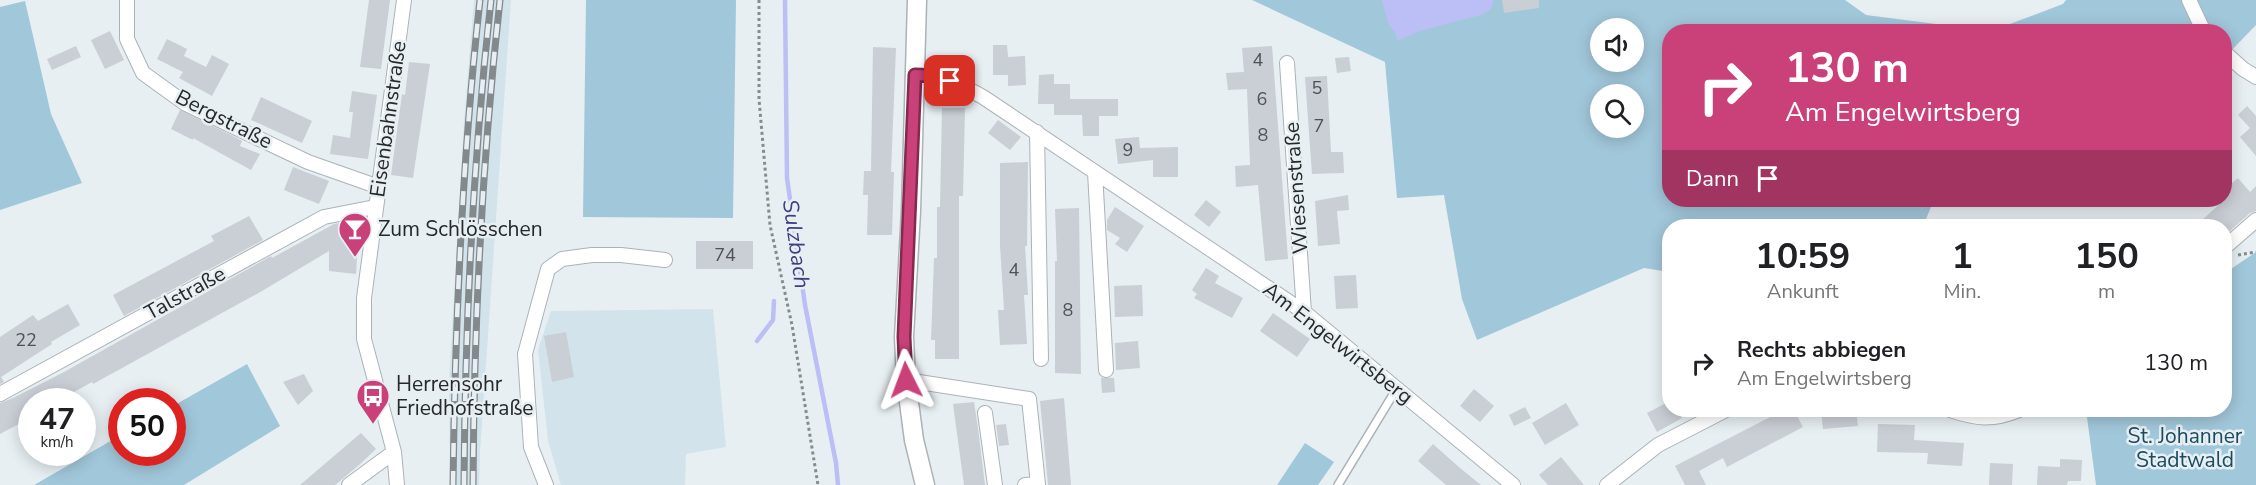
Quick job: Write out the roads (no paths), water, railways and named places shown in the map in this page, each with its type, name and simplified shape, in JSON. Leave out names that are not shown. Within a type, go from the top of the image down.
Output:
[{"type":"main road","points":[[917,0],[904,337],[906,380],[914,440],[925,485]]},
{"type":"street","name":"Bergstraße","points":[[127,0],[127,39],[143,73],[186,104],[308,162],[379,187]]},
{"type":"street","name":"Eisenbahnstraße","points":[[397,485],[394,452],[364,339],[364,298],[404,0]]},
{"type":"street","points":[[2189,0],[2200,24]]},
{"type":"street","points":[[2232,60],[2256,77]]},
{"type":"street","name":"Wiesenstraße","points":[[1287,63],[1304,312]]},
{"type":"street","name":"Am Engelwirtsberg","points":[[915,75],[938,76],[962,86],[1036,132],[1304,312],[1513,485]]},
{"type":"street","points":[[1036,132],[1041,358]]},
{"type":"street","points":[[1095,172],[1106,370]]},
{"type":"street","name":"Talstraße","points":[[0,394],[324,217],[375,207]]},
{"type":"street","points":[[2232,241],[2256,220]]},
{"type":"street","points":[[546,485],[531,447],[525,354],[548,269],[562,259],[592,255],[621,255],[664,260]]},
{"type":"street","points":[[906,380],[1029,399],[1038,484],[1025,485]]},
{"type":"street","points":[[985,413],[995,485]]},
{"type":"street","points":[[1607,485],[1658,445],[1712,417]]},
{"type":"street","points":[[1971,417],[2000,417]]},
{"type":"street","points":[[350,485],[394,452]]},
{"type":"lane","points":[[1338,485],[1397,388]]},
{"type":"water","points":[[1382,0],[1494,0],[1491,9],[1481,15],[1420,31],[1397,41],[1396,34],[1388,23]]},
{"type":"waterway","name":"Sulzbach","points":[[785,0],[787,178],[805,305],[836,463],[838,485]]},
{"type":"waterway","points":[[757,341],[773,320],[774,301]]},
{"type":"railway","points":[[453,485],[460,242],[468,121],[480,0]]},
{"type":"railway","points":[[464,485],[471,242],[479,121],[491,0]]},
{"type":"railway","points":[[473,485],[480,242],[488,121],[500,0]]},
{"type":"place","name":"Zum Schlösschen","points":[[355,258]]},
{"type":"place","name":"Herrensohr Friedhofstraße","points":[[373,425]]},
{"type":"park label","name":"St. Johanner Stadtwald","points":[[2185,448]]}]
